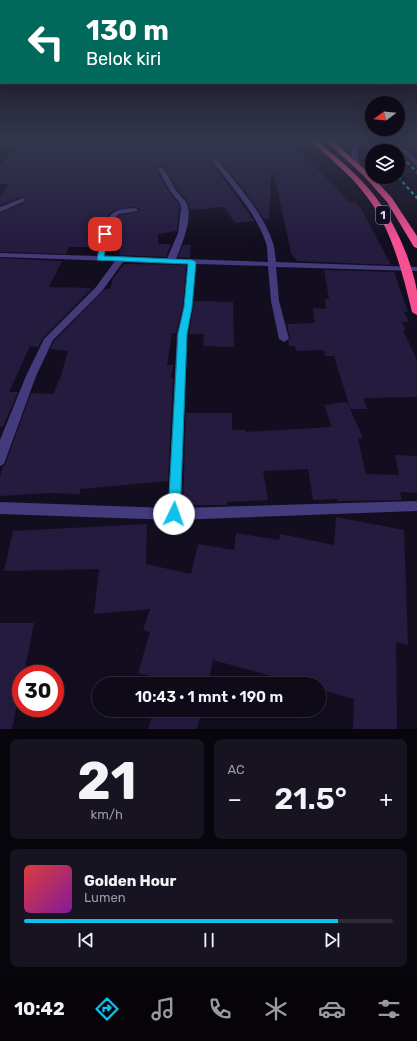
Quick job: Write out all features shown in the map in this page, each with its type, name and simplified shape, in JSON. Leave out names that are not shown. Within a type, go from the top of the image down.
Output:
[{"type":"highway","name":"1","points":[[349,173],[368,192],[380,209],[406,268],[417,312]]},
{"type":"highway","points":[[355,178],[365,177]]},
{"type":"highway","name":"1","points":[[376,184],[398,208],[417,245]]},
{"type":"street","points":[[164,173],[170,180],[173,190],[183,204],[185,215],[178,245],[170,261]]},
{"type":"street","points":[[225,173],[239,191],[260,223],[270,244],[275,301],[284,339]]},
{"type":"street","points":[[0,210],[23,200]]},
{"type":"street","points":[[100,258],[109,219],[117,212],[135,210]]},
{"type":"street","points":[[0,255],[417,269]]},
{"type":"street","points":[[0,460],[6,440],[49,339],[99,289],[121,259]]},
{"type":"street","points":[[174,514],[182,334],[188,307],[192,262]]},
{"type":"street","points":[[0,508],[174,514],[417,506]]},
{"type":"building","points":[[0,173],[159,173],[169,192],[179,204],[177,231],[158,234],[158,244],[171,244],[166,257],[119,255],[121,241],[109,240],[113,221],[120,215],[139,211],[139,209],[133,207],[116,210],[109,214],[102,226],[98,240],[92,240],[89,247],[69,247],[66,254],[0,252],[0,213],[26,202],[27,200],[22,197],[0,205],[0,197],[9,184],[0,184]]},
{"type":"building","points":[[167,173],[219,173],[254,221],[235,223],[224,207],[190,210],[187,201],[176,188]]},
{"type":"building","points":[[230,173],[321,173],[349,203],[355,202],[361,208],[391,265],[297,261],[291,253],[274,174],[271,174],[269,219],[264,219],[243,188]]},
{"type":"building","points":[[183,245],[191,245],[190,258],[178,257]]},
{"type":"building","points":[[0,258],[62,261],[49,287],[92,288],[43,338],[38,347],[30,346],[9,392],[18,392],[3,427],[0,427]]},
{"type":"building","points":[[124,264],[186,265],[183,307],[176,333],[172,333],[167,365],[174,365],[170,378],[173,378],[168,481],[80,489],[80,494],[48,493],[0,496],[0,477],[3,466],[5,465],[31,393],[53,394],[61,376],[68,351],[50,349],[54,341],[105,289],[110,289],[113,279]]},
{"type":"building","points":[[324,270],[394,272],[408,312],[404,312],[409,322],[402,322],[406,330],[403,330],[417,360],[417,397],[363,398],[367,409],[350,409],[363,438],[358,439],[366,474],[399,475],[395,455],[417,456],[417,493],[400,492],[402,500],[313,500],[308,469],[263,471],[268,500],[227,502],[227,505],[183,505],[186,413],[232,413],[232,430],[245,430],[245,432],[332,427],[324,405],[347,402],[350,408],[334,356],[325,356],[324,350],[296,351],[295,346],[289,346],[288,342],[290,339],[287,324],[315,323],[313,308],[326,309],[325,299],[329,299]]},
{"type":"building","points":[[194,301],[233,302],[234,347],[203,346],[204,334],[189,334]]},
{"type":"building","points":[[336,517],[404,530],[408,645],[396,642],[397,729],[353,729],[354,699],[326,691],[326,677],[275,677],[213,660],[209,677],[155,677],[138,673],[150,632],[143,630],[150,609],[94,614],[99,569],[4,571],[13,531],[147,524],[146,564],[191,574],[198,544],[234,550],[236,533],[279,540],[280,534],[334,545]]},
{"type":"building","points":[[0,623],[34,623],[26,665],[12,665],[12,717],[15,717],[12,729],[0,729]]},
{"type":"building","points":[[152,717],[200,717],[197,729],[148,729]]},
{"type":"railway","points":[[404,184],[417,198]]},
{"type":"route","points":[[105,234],[100,258],[192,262],[188,307],[182,334],[174,514]]}]
